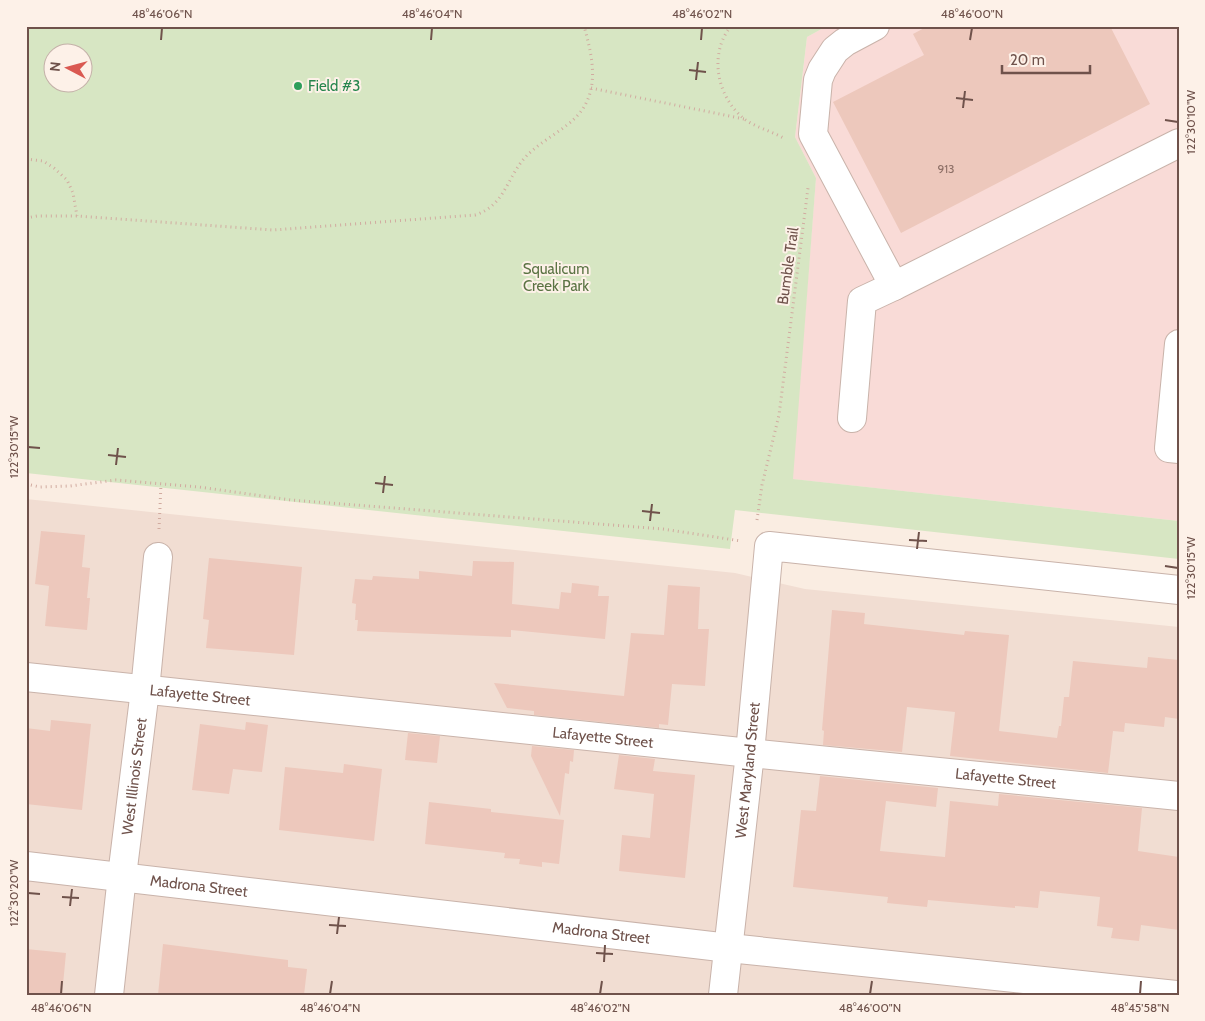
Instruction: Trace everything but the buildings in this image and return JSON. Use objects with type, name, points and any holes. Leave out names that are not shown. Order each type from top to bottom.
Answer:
[{"type":"street","points":[[875,26],[845,42],[835,50],[822,70],[818,80],[813,134],[894,286]]},
{"type":"street","points":[[852,418],[862,301],[1179,143]]},
{"type":"street","points":[[1179,344],[1169,448],[1179,449]]},
{"type":"street","points":[[769,546],[1179,590]]},
{"type":"street","name":"West Maryland Street","points":[[723,995],[750,753],[769,546]]},
{"type":"street","name":"West Illinois Street","points":[[110,995],[122,876],[145,690],[158,557]]},
{"type":"street","name":"Lafayette Street","points":[[26,677],[1179,796]]},
{"type":"street","name":"Madrona Street","points":[[26,866],[729,948],[1176,995]]},
{"type":"path","points":[[26,218],[37,216],[77,216],[273,230],[475,215],[495,205],[524,159],[537,147],[570,124],[580,113],[591,88],[593,78],[593,59],[584,26]]},
{"type":"path","points":[[731,26],[720,46],[718,72],[722,88],[729,101],[744,119]]},
{"type":"path","points":[[591,88],[744,119],[784,138],[788,142]]},
{"type":"path","points":[[26,159],[43,161],[54,168],[66,180],[74,193],[77,216]]},
{"type":"path","name":"Bumble Trail","points":[[769,546],[757,520],[762,485],[779,415],[808,197],[808,185]]},
{"type":"path","points":[[26,484],[40,487],[70,486],[116,480],[198,487],[301,500],[663,529],[769,546]]},
{"type":"path","points":[[158,557],[161,484]]},
{"type":"shaded area","points":[[827,26],[1179,26],[1179,521],[792,479],[816,178],[795,137],[807,37]]},
{"type":"shaded area","points":[[26,499],[735,573],[805,589],[1179,627],[1179,995],[26,995]]},
{"type":"green space","name":"Squalicum Creek Park","points":[[26,26],[827,26],[807,37],[795,137],[816,178],[793,479],[1179,521],[1179,559],[735,510],[730,549],[26,473]]},
{"type":"place","name":"Field #3","points":[[298,86]]}]
